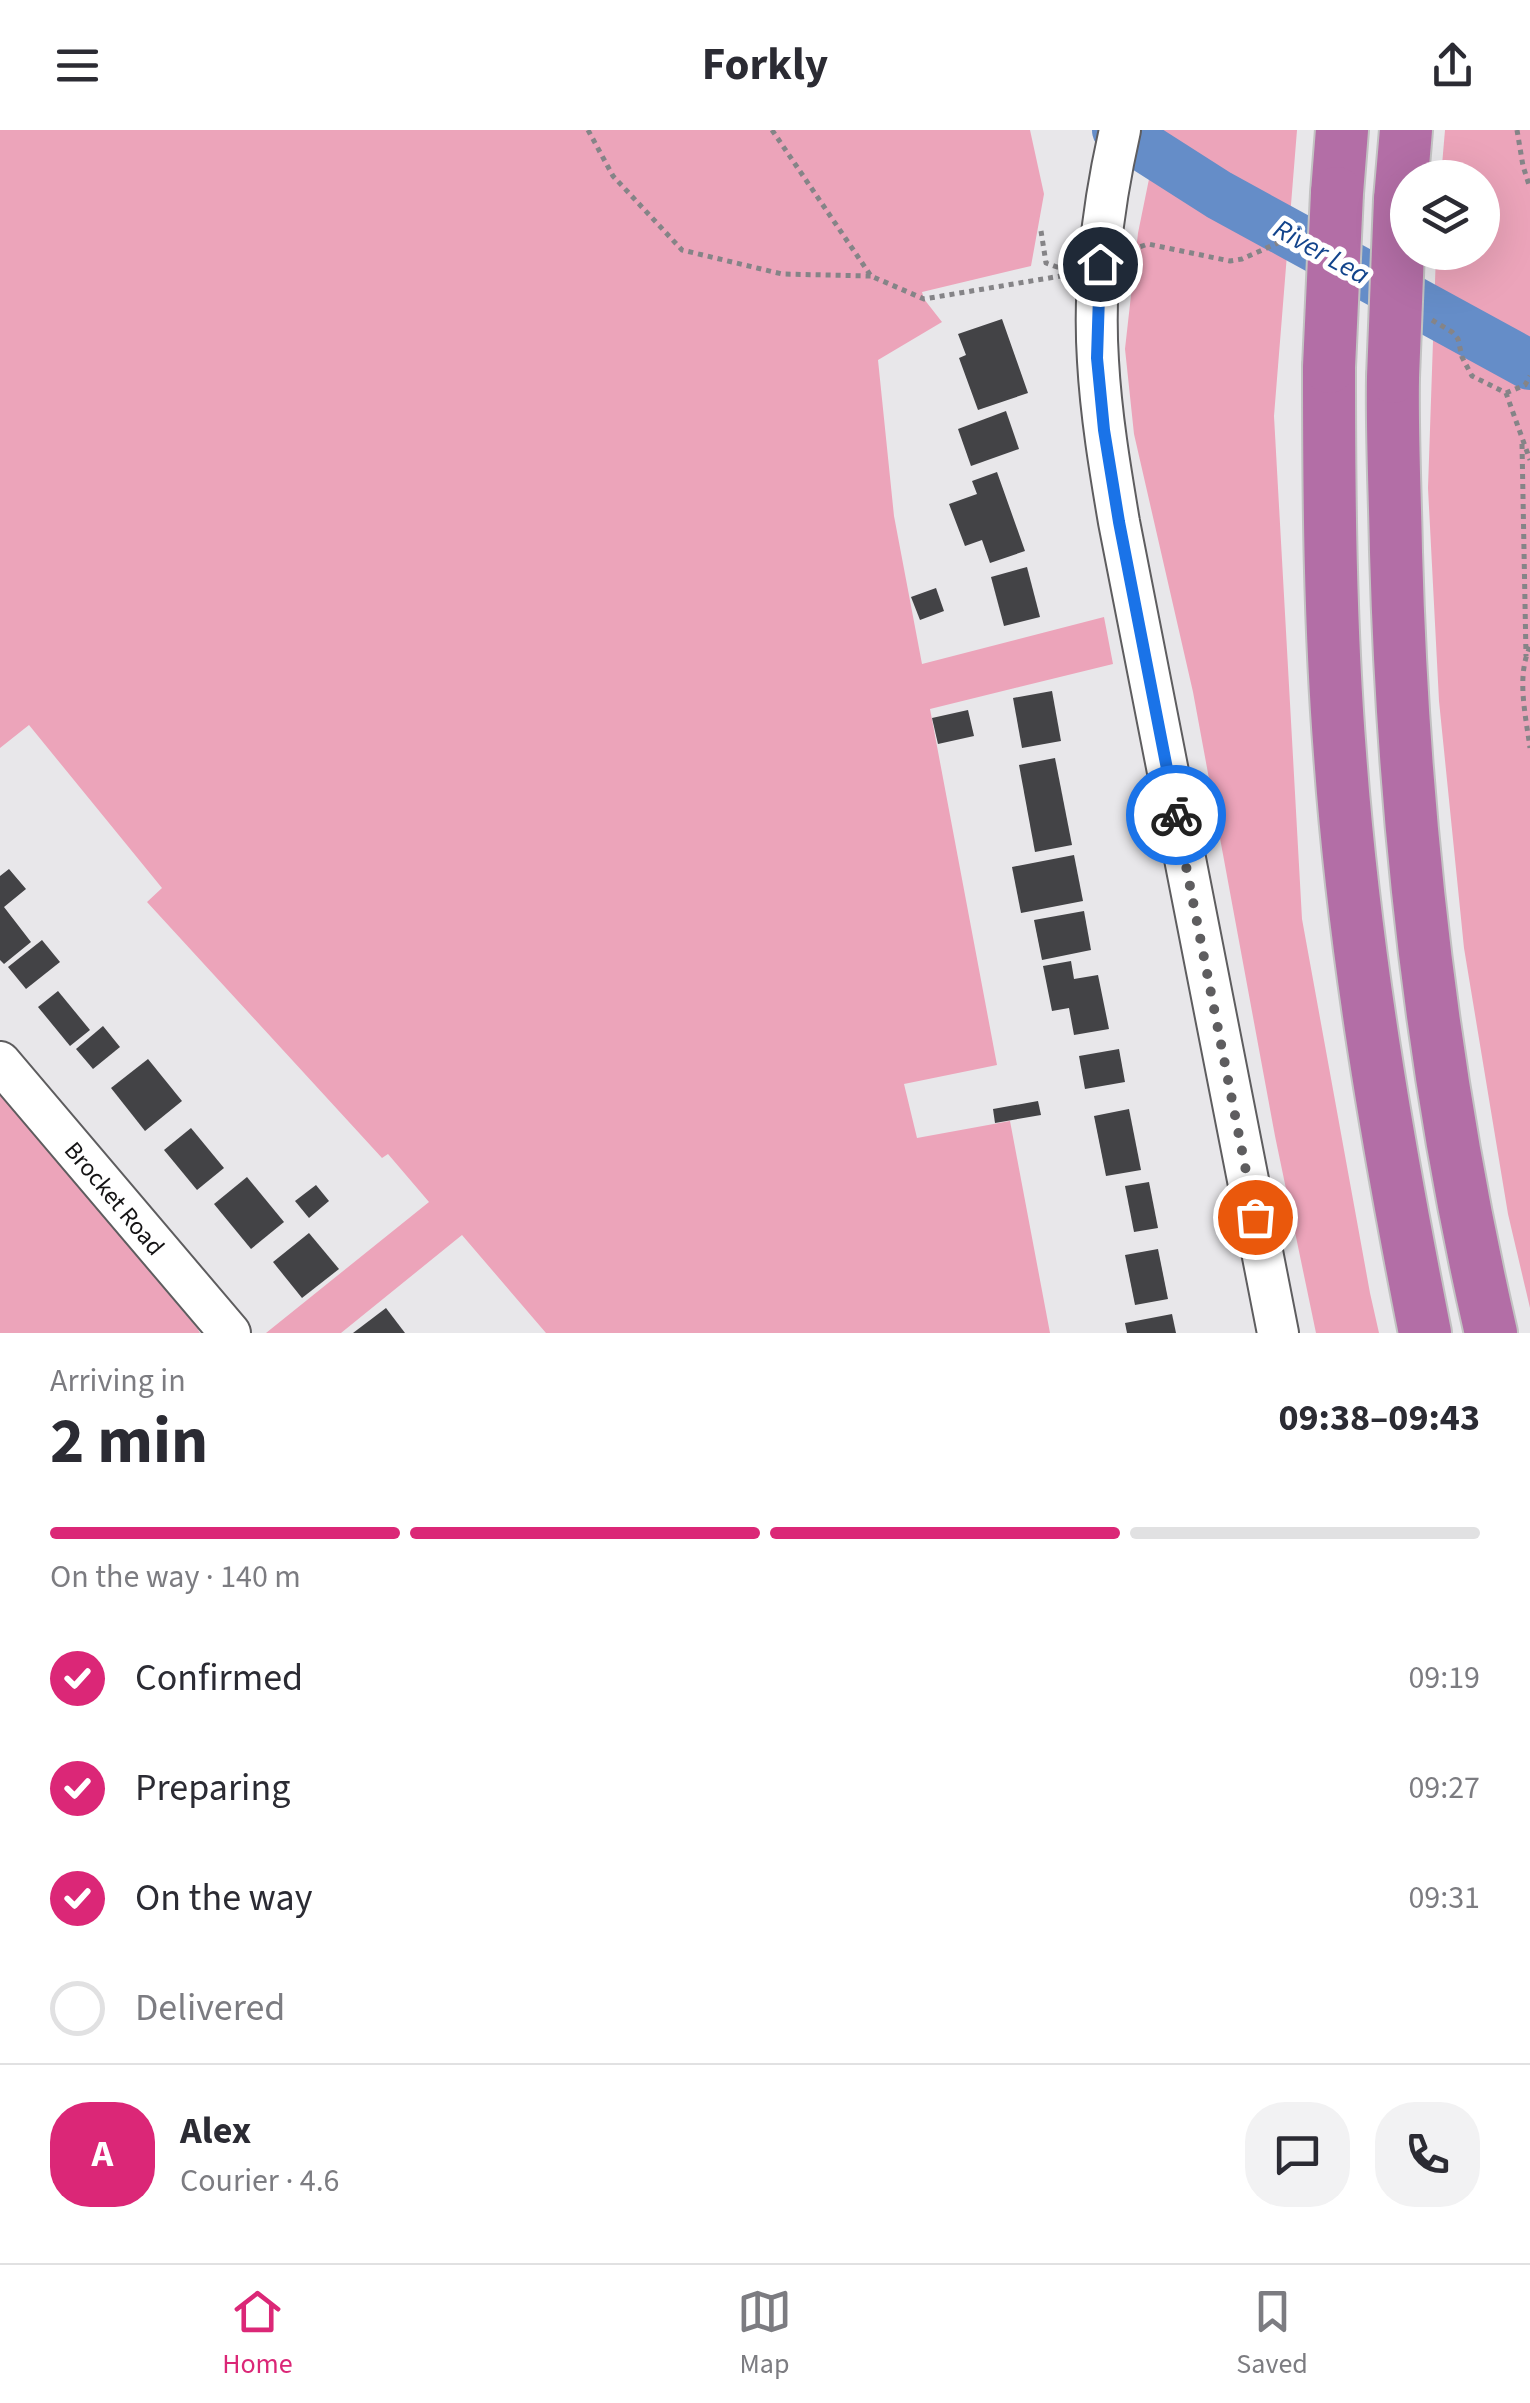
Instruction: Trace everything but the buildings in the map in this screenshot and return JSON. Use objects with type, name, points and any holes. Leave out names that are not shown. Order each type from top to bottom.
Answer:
[{"type":"highway","points":[[1342,130],[1329,367],[1330,547],[1340,753],[1350,868],[1378,1084],[1425,1333]]},
{"type":"highway","points":[[1406,130],[1393,378],[1399,650],[1410,811],[1440,1061],[1491,1333]]},
{"type":"main road","points":[[1120,130],[1110,176],[1111,259],[1097,358],[1104,430],[1278,1333]]},
{"type":"main road","name":"Brocket Road","points":[[0,1062],[230,1333]]},
{"type":"path","points":[[588,130],[613,176],[682,250],[782,274],[871,276],[924,299],[1060,276]]},
{"type":"path","points":[[772,130],[871,276]]},
{"type":"path","points":[[1516,130],[1530,188]]},
{"type":"path","points":[[1041,232],[1046,263],[1058,267],[1111,259],[1148,244],[1230,261],[1284,240]]},
{"type":"path","points":[[1458,339],[1472,376],[1506,394],[1530,460]]},
{"type":"path","points":[[1506,394],[1524,385],[1530,376]]},
{"type":"path","points":[[1522,436],[1526,656],[1523,674],[1530,748]]},
{"type":"path","points":[[1526,656],[1530,648]]},
{"type":"shaded area","points":[[0,130],[1030,130],[1044,194],[1031,266],[922,292],[942,322],[878,360],[894,516],[922,664],[1104,617],[1113,664],[930,709],[997,1065],[904,1084],[917,1138],[1010,1121],[1050,1333],[546,1333],[462,1235],[341,1333],[266,1333],[429,1202],[388,1154],[382,1158],[147,902],[162,888],[29,725],[0,748]]},
{"type":"shaded area","points":[[1159,130],[1297,130],[1274,416],[1302,919],[1379,1333],[1316,1333],[1275,1136],[1193,692],[1134,434],[1125,349],[1138,233]]},
{"type":"shaded area","points":[[1445,130],[1530,130],[1530,1308],[1508,1214],[1464,948],[1439,701],[1428,488],[1435,270],[1500,270],[1500,160],[1442,160]]},
{"type":"shaded area","points":[[0,1093],[197,1328],[200,1333],[0,1333]]},
{"type":"waterway","name":"River Lea","points":[[1117,130],[1219,195],[1530,365]]},
{"type":"way so far","points":[[1176,815],[1255,1217]]},
{"type":"route","points":[[1100,264],[1097,358],[1104,430],[1176,815]]}]
